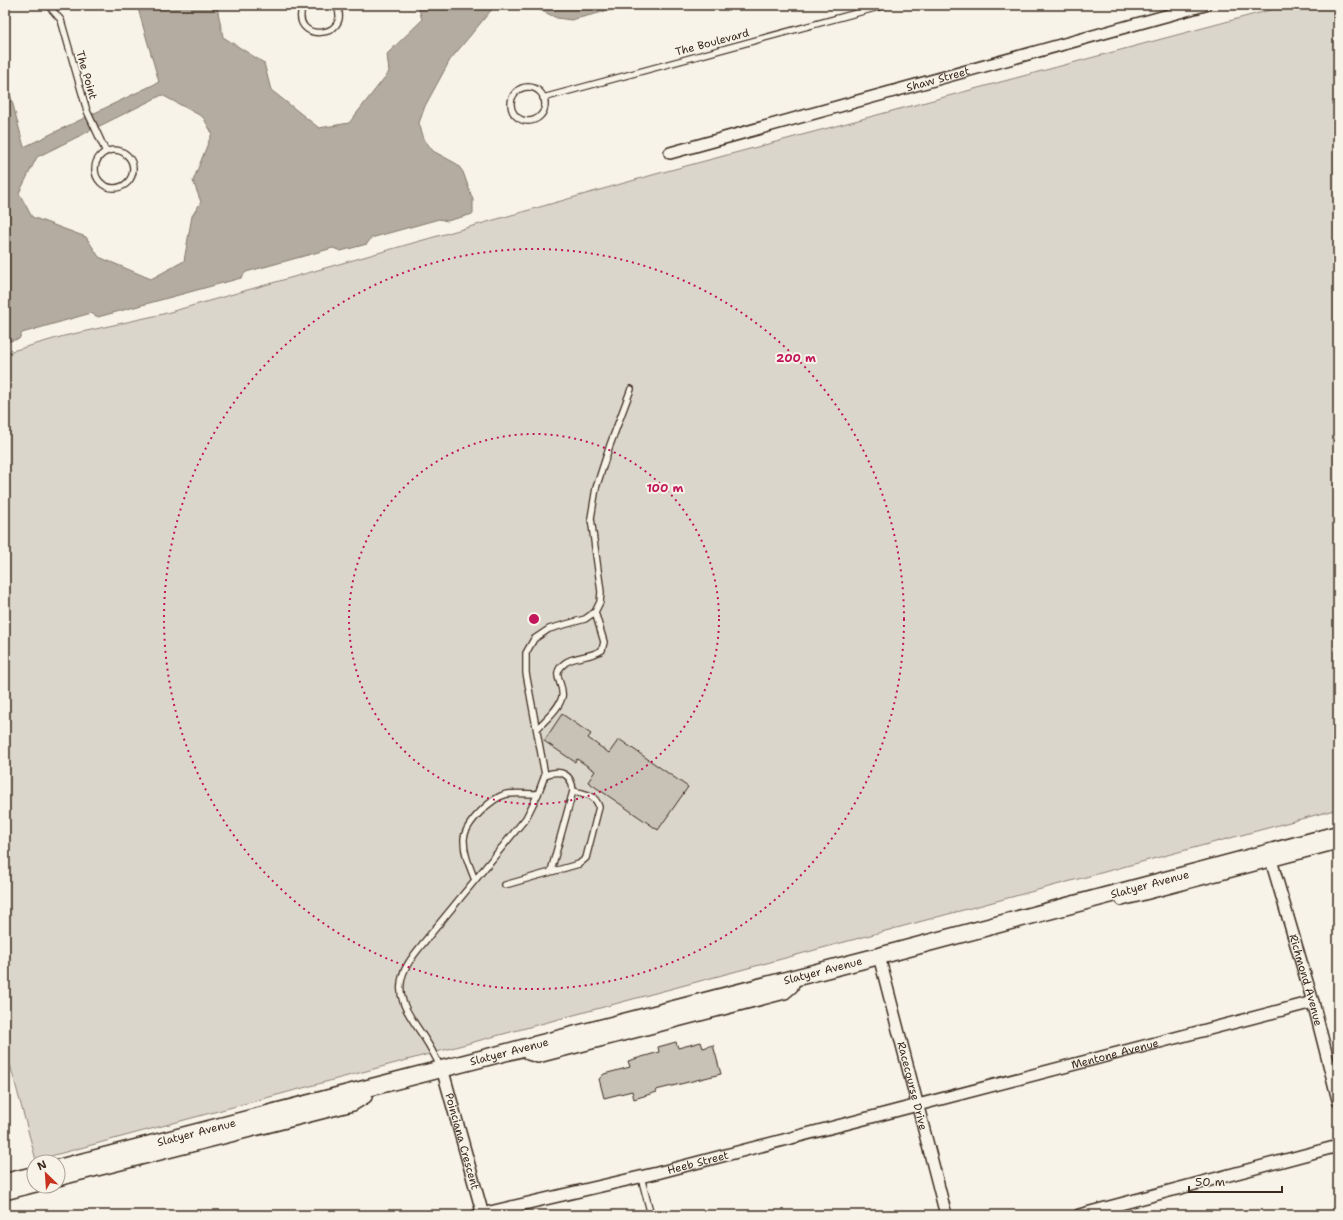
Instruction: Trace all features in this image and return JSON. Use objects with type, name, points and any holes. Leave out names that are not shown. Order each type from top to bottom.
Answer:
[{"type":"main road","name":"Slatyer Avenue","points":[[66,1166],[879,956],[1338,834]]},
{"type":"main road","points":[[5,1182],[26,1177]]},
{"type":"street","name":"Shaw Street","points":[[670,153],[1205,5]]},
{"type":"street","name":"Slatyer Avenue","points":[[961,934],[977,938],[1338,843]]},
{"type":"street","name":"Richmond Avenue","points":[[1271,860],[1313,1002],[1338,1100]]},
{"type":"street","name":"Racecourse Drive","points":[[879,956],[946,1215]]},
{"type":"street","name":"Mentone Avenue","points":[[917,1106],[1313,1002]]},
{"type":"street","name":"Poinciana Crescent","points":[[442,1068],[480,1214]]},
{"type":"street","points":[[66,1178],[353,1104],[366,1097],[366,1088]]},
{"type":"street","name":"Heeb Street","points":[[480,1214],[641,1177],[917,1106]]},
{"type":"street","points":[[1079,1215],[1338,1146]]},
{"type":"street","points":[[5,1194],[26,1189]]},
{"type":"lane","name":"The Point","points":[[48,5],[61,20],[87,111],[106,152]]},
{"type":"lane","points":[[303,5],[301,17],[306,28],[317,33],[324,33],[330,31],[338,21],[339,15],[336,5]]},
{"type":"lane","name":"The Boulevard","points":[[543,98],[886,5]]},
{"type":"lane","points":[[525,88],[537,90],[542,94],[543,98],[545,103],[544,108],[542,114],[538,118],[532,120],[520,119],[512,110],[511,105],[513,96],[525,88]]},
{"type":"lane","points":[[118,150],[129,157],[132,162],[132,175],[124,185],[112,188],[102,183],[98,178],[96,167],[97,161],[106,152],[118,150]]},
{"type":"lane","points":[[442,1068],[426,1040],[405,1010],[400,992],[403,974],[410,960],[526,818],[538,794],[545,775],[526,673],[526,653],[534,638],[549,629],[585,619],[595,612],[600,602],[601,592],[591,518],[596,488],[630,389]]},
{"type":"lane","points":[[537,728],[558,705],[562,696],[561,686],[557,676],[559,668],[566,662],[596,655],[602,650],[604,642],[595,612]]},
{"type":"lane","points":[[545,775],[552,772],[561,772],[568,776],[573,783],[573,791],[551,871]]},
{"type":"lane","points":[[505,884],[579,864],[586,858],[599,807],[597,800],[592,796],[573,791]]},
{"type":"lane","points":[[475,880],[463,840],[467,826],[492,801],[506,794],[538,794]]},
{"type":"lane","points":[[641,1177],[651,1215]]},
{"type":"shaded area","points":[[137,5],[220,5],[217,7],[223,37],[264,63],[271,90],[319,128],[349,123],[389,72],[387,54],[422,20],[418,5],[507,5],[493,8],[450,60],[425,106],[419,123],[424,139],[433,151],[457,164],[463,172],[473,200],[473,214],[447,221],[439,219],[371,238],[367,244],[341,251],[333,248],[246,272],[241,278],[98,317],[91,313],[22,333],[19,339],[5,342],[5,74],[24,147],[159,82]],"holes":[[[162,95],[203,117],[212,133],[193,181],[201,202],[192,216],[184,261],[151,279],[99,257],[86,237],[32,217],[19,193],[37,157]]]},
{"type":"shaded area","points":[[529,5],[631,5],[571,20],[557,18]]},
{"type":"shaded area","points":[[1289,5],[1338,5],[1338,809],[58,1154],[34,1154],[5,1046],[5,353],[64,336],[163,314],[656,174]]},
{"type":"building","points":[[562,714],[591,734],[588,738],[609,753],[619,739],[688,787],[658,830],[588,782],[595,771],[577,759],[575,762],[544,741]]},
{"type":"building","points":[[676,1042],[678,1048],[701,1042],[703,1048],[713,1045],[721,1074],[656,1090],[657,1092],[634,1099],[632,1091],[604,1098],[599,1079],[604,1074],[630,1067],[628,1061],[659,1052],[658,1047]]},
{"type":"waterway","points":[[5,1070],[8,1082],[8,1094],[5,1101]]}]
